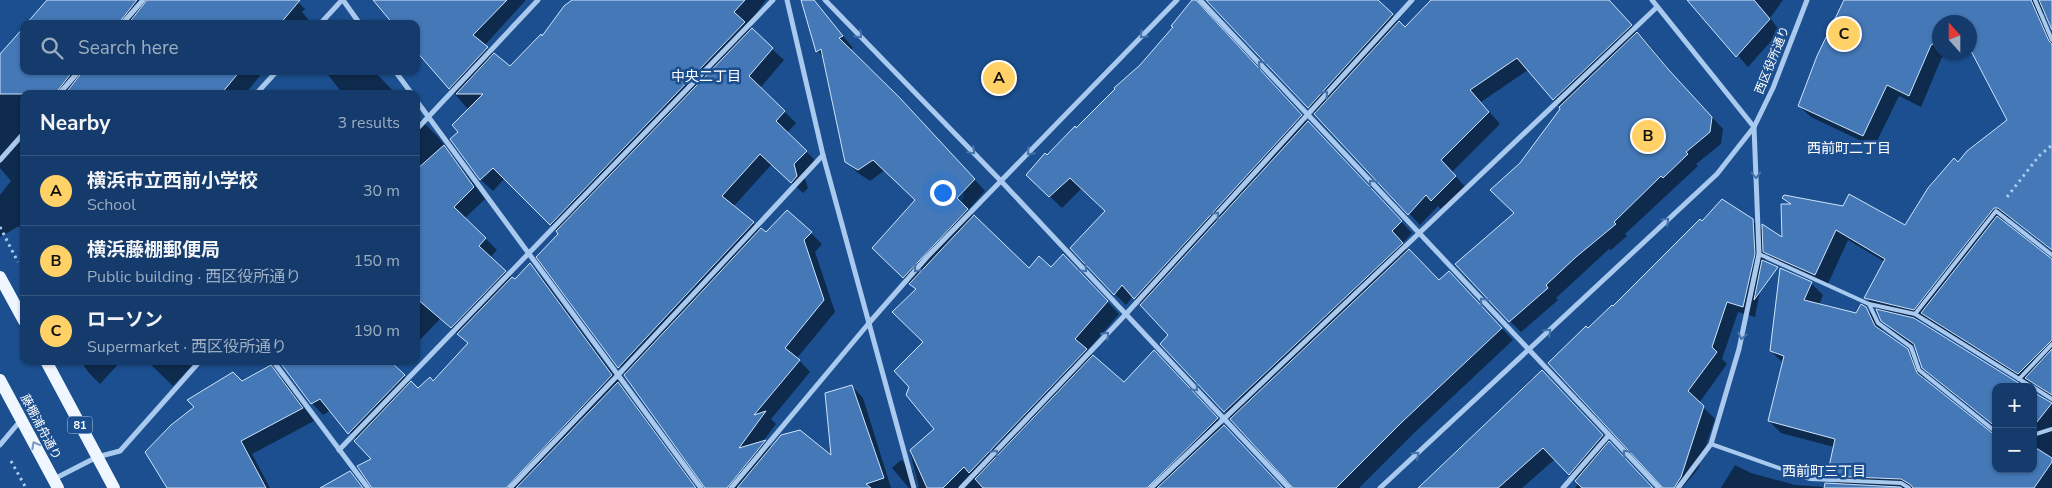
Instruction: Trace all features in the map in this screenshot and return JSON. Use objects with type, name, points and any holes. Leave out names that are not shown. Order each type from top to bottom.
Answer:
[{"type":"main road","points":[[0,276],[20,313]]},
{"type":"main road","name":"81","points":[[48,365],[114,488]]},
{"type":"main road","name":"藤棚浦舟通り","points":[[0,380],[56,484]]},
{"type":"street","points":[[126,20],[144,0]]},
{"type":"street","points":[[324,20],[342,0],[357,20]]},
{"type":"street","points":[[420,126],[538,0]]},
{"type":"street","points":[[339,450],[773,0]]},
{"type":"street","points":[[787,0],[823,155],[914,488]]},
{"type":"street","points":[[825,0],[1001,181],[1289,488]]},
{"type":"street","points":[[731,488],[869,323],[927,257],[1177,0]]},
{"type":"street","points":[[1200,0],[1659,488]]},
{"type":"street","points":[[961,488],[1126,314],[1412,0]]},
{"type":"street","points":[[1652,0],[1754,127],[1759,254],[1739,349],[1711,444],[1678,488]]},
{"type":"street","name":"西区役所通り","points":[[1380,488],[1717,174],[1754,127],[1773,88],[1807,0]]},
{"type":"street","points":[[1151,488],[1657,7]]},
{"type":"street","points":[[63,90],[76,75]]},
{"type":"street","points":[[260,90],[273,75]]},
{"type":"street","points":[[398,75],[409,90]]},
{"type":"street","points":[[420,105],[701,488]]},
{"type":"street","points":[[0,160],[20,138]]},
{"type":"street","points":[[510,488],[823,155]]},
{"type":"street","points":[[56,484],[97,457],[120,451],[196,365]]},
{"type":"street","points":[[276,365],[368,488]]},
{"type":"street","points":[[1,444],[22,420]]},
{"type":"street","points":[[1563,488],[1610,436]]},
{"type":"lane","points":[[2035,0],[2052,40]]},
{"type":"lane","points":[[1915,314],[1996,211],[2052,254]]},
{"type":"lane","points":[[1759,254],[1869,304],[1915,314],[2026,383]]},
{"type":"lane","points":[[1869,304],[1878,323],[1911,347],[1919,370],[1992,429]]},
{"type":"lane","points":[[2019,379],[2052,344]]},
{"type":"lane","points":[[2037,390],[2052,399]]},
{"type":"lane","points":[[2037,435],[2052,429]]},
{"type":"lane","points":[[1711,444],[1810,479],[1900,483],[1909,488]]},
{"type":"path","points":[[1996,211],[2039,156],[2052,145]]},
{"type":"path","points":[[0,227],[20,264]]},
{"type":"path","points":[[1,444],[26,488]]},
{"type":"building","points":[[47,0],[137,0],[121,20],[30,20]]},
{"type":"building","points":[[147,0],[300,0],[283,20],[131,20]]},
{"type":"building","points":[[373,0],[507,0],[473,35],[488,47],[449,89],[420,56],[420,20],[390,20]]},
{"type":"building","points":[[572,0],[745,0],[734,12],[745,22],[550,225],[493,168],[480,180],[450,139],[458,132],[452,125],[483,94],[456,94],[494,53],[510,66],[541,34],[542,36],[564,6]]},
{"type":"building","points":[[801,0],[814,0],[843,36],[839,38],[899,97],[975,179],[957,198],[968,209],[903,278],[872,248],[915,200],[873,160],[858,170],[845,162],[821,49],[816,52]]},
{"type":"building","points":[[1192,0],[1196,0],[1302,115],[1134,299],[1122,285],[1114,295],[1070,248],[1105,211],[1070,178],[1049,197],[1026,175],[1045,153],[1047,155],[1114,88],[1140,65],[1173,27],[1171,26]]},
{"type":"building","points":[[1206,0],[1378,0],[1393,14],[1308,108]]},
{"type":"building","points":[[1431,0],[1609,0],[1632,25],[1553,100],[1517,58],[1470,90],[1489,112],[1441,160],[1456,176],[1431,201],[1426,195],[1408,215],[1314,114],[1399,21],[1405,27]]},
{"type":"building","points":[[1687,0],[1754,0],[1770,19],[1736,57]]},
{"type":"building","points":[[1844,0],[2031,0],[2052,44],[2052,250],[1998,208],[1994,208],[1914,310],[1864,298],[1885,259],[1836,230],[1815,275],[1763,252],[1762,224],[1782,237],[1781,204],[1791,204],[1782,198],[1784,195],[1843,206],[1849,194],[1905,225],[1928,188],[1954,158],[1958,162],[1967,151],[2007,120],[1976,60],[1977,15],[1932,15],[1932,45],[1909,96],[1887,85],[1863,136],[1798,106],[1817,56]]},
{"type":"building","points":[[2039,0],[2052,0],[2052,30]]},
{"type":"building","points":[[752,28],[773,48],[749,76],[785,111],[776,121],[807,151],[794,164],[797,176],[791,183],[760,154],[722,196],[754,222],[618,368],[536,257],[558,234],[556,231]]},
{"type":"building","points":[[20,32],[20,75],[70,75],[58,90],[20,90],[20,94],[0,94],[0,54]]},
{"type":"building","points":[[1637,32],[1712,117],[1710,132],[1686,152],[1688,154],[1663,178],[1661,176],[1614,222],[1616,224],[1576,257],[1546,285],[1548,288],[1509,322],[1455,264],[1514,213],[1490,190],[1520,163],[1560,109],[1559,107]]},
{"type":"building","points":[[80,75],[237,75],[224,90],[68,90]]},
{"type":"building","points":[[1308,121],[1402,221],[1392,231],[1403,243],[1224,412],[1160,344],[1168,335],[1140,305]]},
{"type":"building","points":[[444,145],[474,187],[454,207],[486,238],[479,246],[506,271],[451,328],[420,301],[420,166]]},
{"type":"building","points":[[1722,199],[1753,219],[1755,254],[1743,307],[1727,302],[1712,347],[1717,352],[1688,391],[1704,406],[1681,477],[1674,488],[1663,488],[1548,363],[1586,326],[1588,328],[1613,306],[1700,219],[1702,221]]},
{"type":"building","points":[[787,210],[812,232],[804,240],[824,300],[785,348],[800,360],[754,415],[766,411],[739,448],[766,440],[727,488],[705,488],[624,375],[761,228],[766,232]]},
{"type":"building","points":[[974,215],[1029,268],[1039,256],[1051,267],[1063,254],[1108,301],[1075,339],[1087,349],[969,473],[964,467],[943,488],[927,488],[910,450],[934,429],[906,395],[909,387],[894,371],[923,342],[892,312],[916,289],[909,284]]},
{"type":"building","points":[[1997,216],[2052,259],[2052,340],[2018,374],[1921,313]]},
{"type":"building","points":[[1409,249],[1439,280],[1449,271],[1502,328],[1402,422],[1336,488],[1293,488],[1230,419]]},
{"type":"building","points":[[1762,260],[1778,267],[1754,300]]},
{"type":"building","points":[[530,263],[612,375],[506,488],[372,488],[357,466],[371,459],[354,441],[411,381],[418,388],[430,377],[433,381],[468,343],[457,334],[512,277],[515,279]]},
{"type":"building","points":[[1780,268],[1812,282],[1804,300],[1856,313],[1861,304],[1866,307],[1875,326],[1908,349],[1917,373],[1992,433],[1992,473],[2037,473],[2037,449],[2052,458],[2052,462],[2034,488],[1913,488],[1901,479],[1827,476],[1835,439],[1768,421],[1784,356],[1770,351]]},
{"type":"building","points":[[1876,309],[1914,318],[2019,383],[1992,383],[1992,424],[1922,368],[1914,344],[1881,321]]},
{"type":"building","points":[[2052,349],[2052,395],[2037,386],[2037,383],[2033,383],[2025,378]]},
{"type":"building","points":[[1154,350],[1218,418],[1147,488],[983,488],[975,479],[1093,355],[1124,382]]},
{"type":"building","points":[[271,365],[303,408],[241,441],[266,488],[167,488],[145,452],[171,425],[194,407],[187,400],[233,372],[242,381]]},
{"type":"building","points":[[282,365],[394,365],[405,375],[348,434],[320,399],[311,404]]},
{"type":"building","points":[[1542,370],[1603,435],[1569,475],[1543,448],[1498,488],[1418,488]]},
{"type":"building","points":[[618,382],[696,488],[516,488]]},
{"type":"building","points":[[852,385],[884,478],[866,484],[871,488],[737,488],[781,435],[800,430],[831,455],[825,393]]},
{"type":"building","points":[[2037,394],[2052,403],[2037,422]]},
{"type":"building","points":[[1224,425],[1283,488],[1157,488]]},
{"type":"building","points":[[1609,441],[1653,488],[1582,488],[1575,481]]},
{"type":"building","points":[[350,471],[363,488],[320,488]]},
{"type":"building","points":[[1825,483],[1900,487],[1902,488],[1824,488]]},
{"type":"place","name":"ローソン","points":[[1844,34]]},
{"type":"place","name":"横浜市立西前小学校","points":[[999,78]]},
{"type":"place","name":"横浜藤棚郵便局","points":[[1648,136]]},
{"type":"district","name":"中央二丁目","points":[[706,76]]},
{"type":"district","name":"西前町二丁目","points":[[1849,148]]},
{"type":"district","name":"西前町三丁目","points":[[1824,471]]}]
